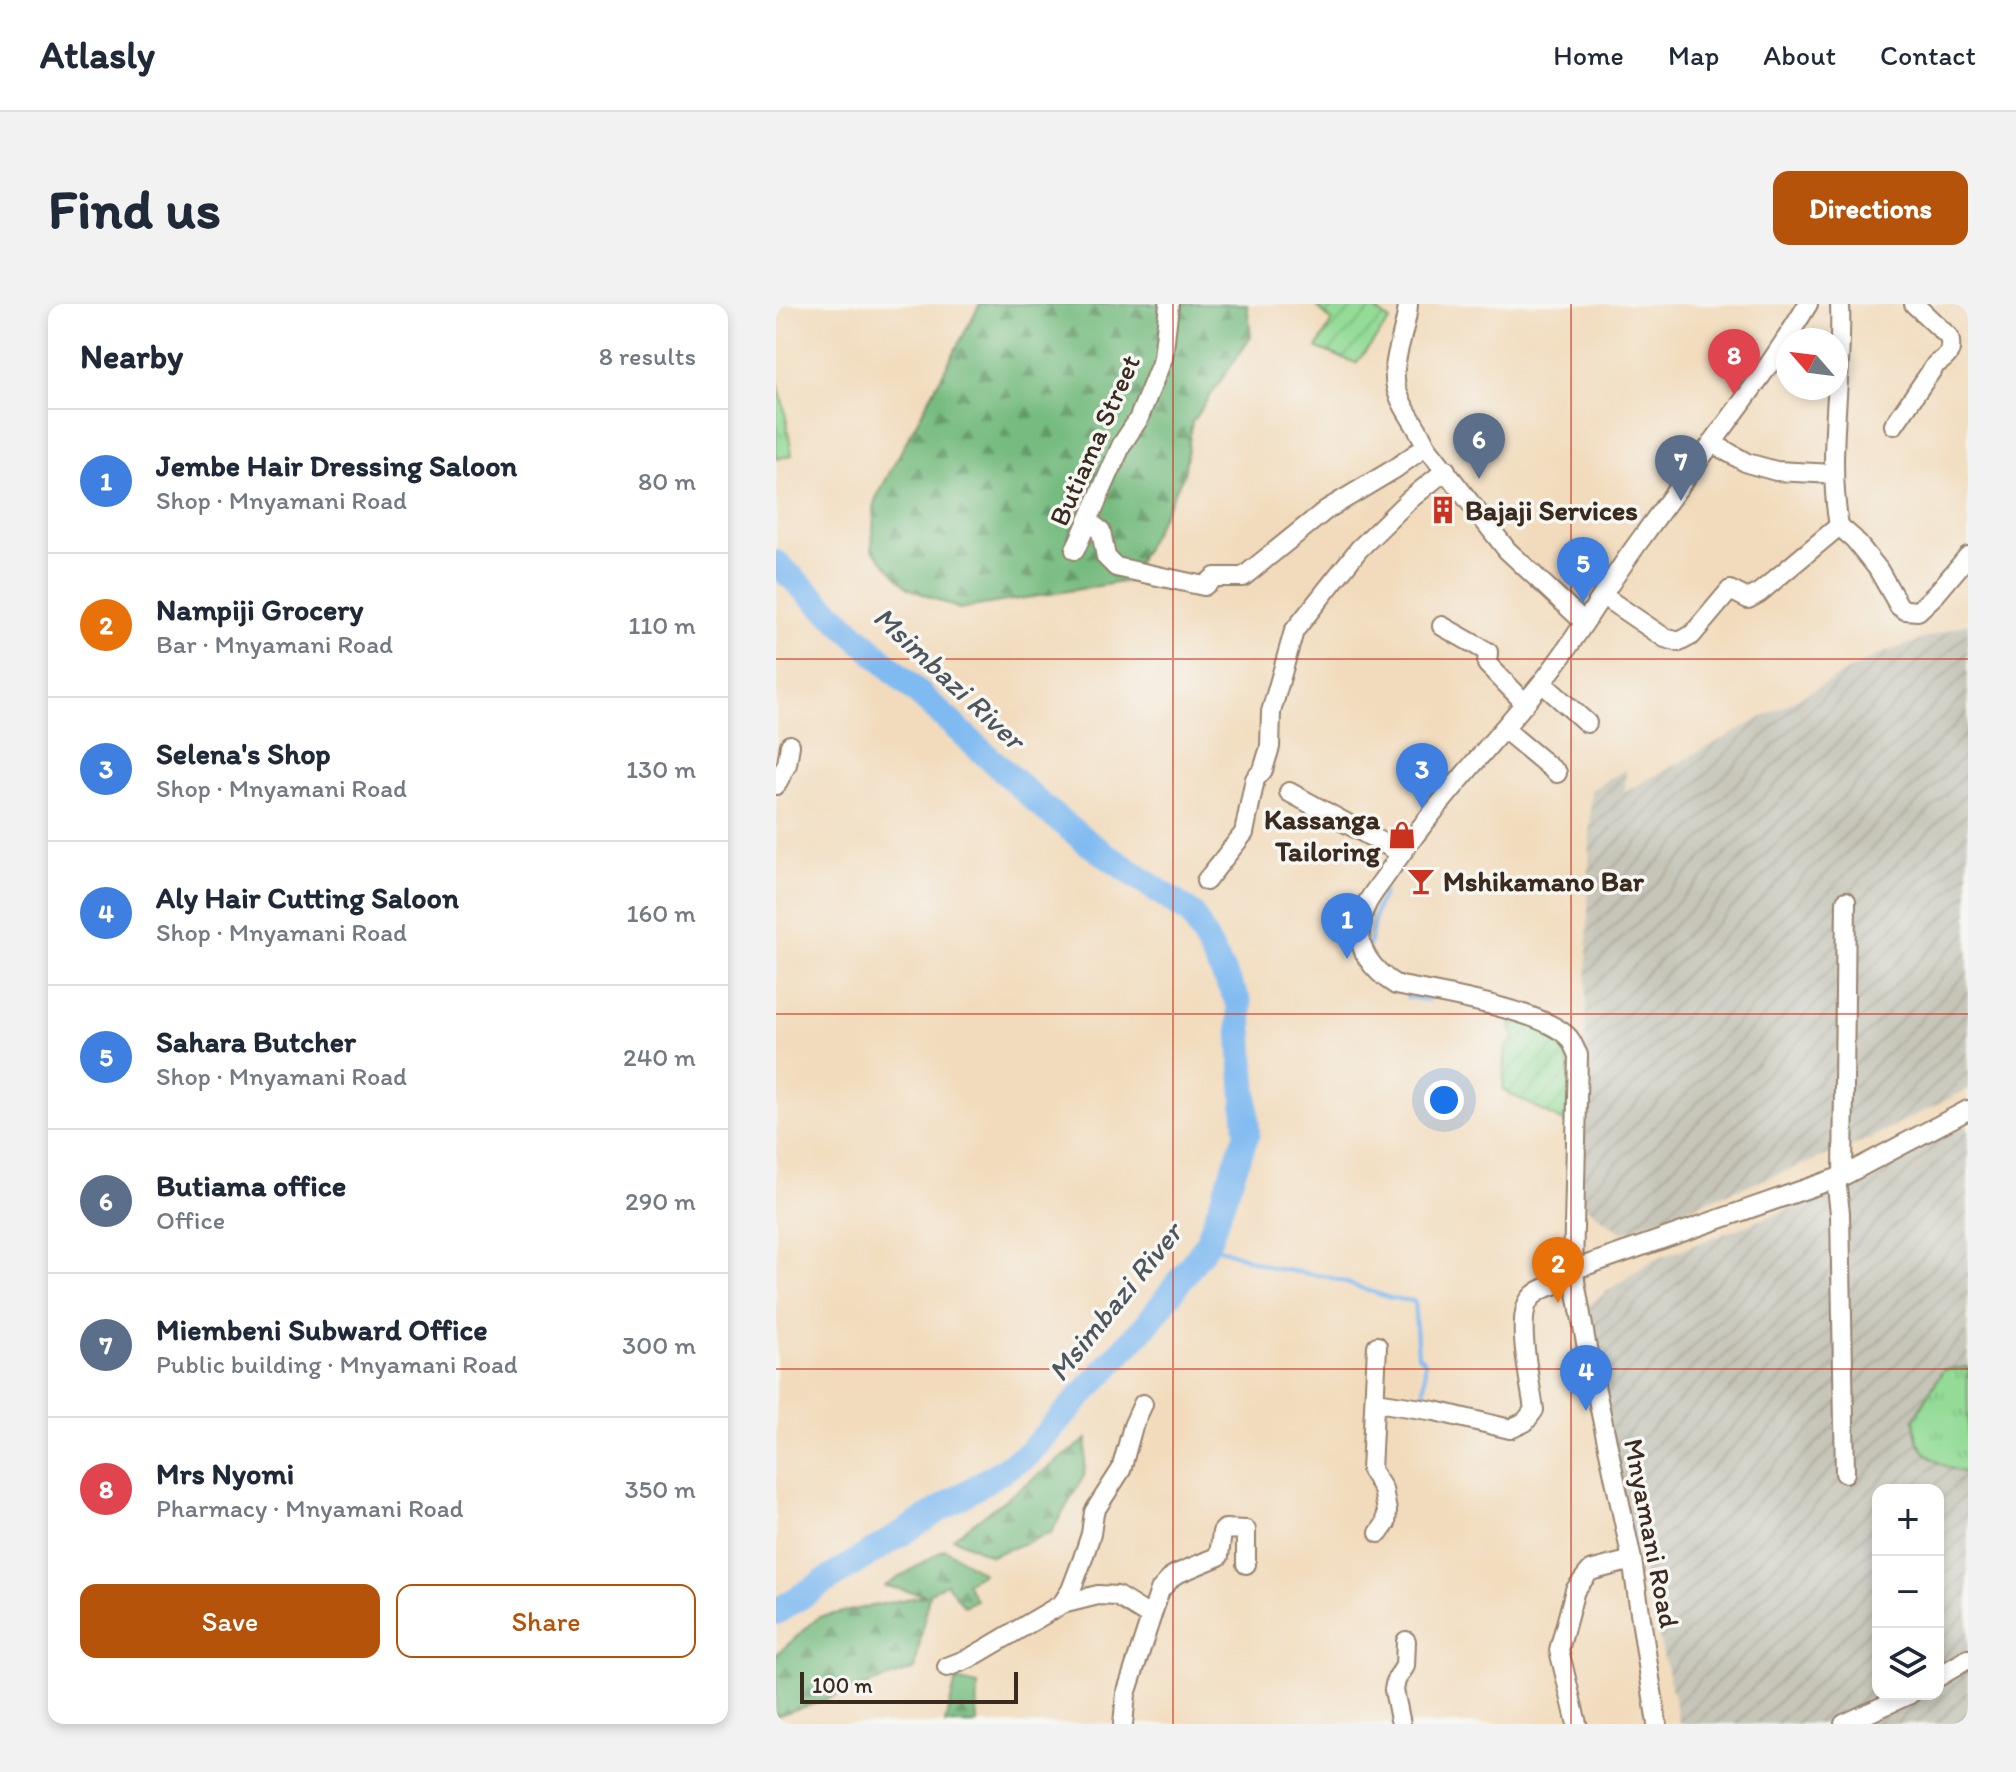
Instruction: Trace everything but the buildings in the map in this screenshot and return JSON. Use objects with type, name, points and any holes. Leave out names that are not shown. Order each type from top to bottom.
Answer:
[{"type":"street","name":"Butiama Street","points":[[1075,550],[1122,444],[1138,420],[1163,358],[1169,304]]},
{"type":"street","points":[[1408,304],[1394,381],[1426,446],[1507,550],[1584,622]]},
{"type":"street","name":"Mnyamani Road","points":[[1657,1724],[1632,1560],[1574,1274],[1578,1055],[1569,1038],[1516,1012],[1396,985],[1379,974],[1367,960],[1361,941],[1360,922],[1366,903],[1401,853],[1542,683],[1641,537],[1784,344],[1808,304]]},
{"type":"street","points":[[1840,304],[1842,349],[1834,474],[1839,526],[1878,569],[1899,606],[1911,611],[1918,611],[1936,594],[1968,556]]},
{"type":"street","points":[[1894,425],[1936,364],[1947,358],[1950,351],[1949,337],[1914,304]]},
{"type":"street","points":[[1712,443],[1747,463],[1776,471],[1834,474]]},
{"type":"street","points":[[1088,521],[1101,531],[1106,557],[1120,569],[1204,586],[1215,577],[1243,577],[1326,510],[1426,446]]},
{"type":"street","points":[[1206,881],[1244,833],[1255,779],[1263,770],[1270,747],[1271,712],[1294,631],[1359,549],[1409,500],[1446,470]]},
{"type":"street","points":[[1603,596],[1665,638],[1679,642],[1692,635],[1730,590],[1748,599],[1759,593],[1839,526]]},
{"type":"street","points":[[1442,626],[1488,652],[1487,664],[1525,703]]},
{"type":"street","points":[[1542,683],[1587,723]]},
{"type":"street","points":[[1504,729],[1557,773]]},
{"type":"street","points":[[776,785],[787,764],[790,745]]},
{"type":"street","points":[[1289,792],[1401,853]]},
{"type":"street","points":[[1845,1473],[1840,1178],[1846,901]]},
{"type":"street","points":[[1376,1402],[1435,1411],[1510,1429],[1525,1422],[1534,1410],[1523,1340],[1527,1305],[1531,1297],[1574,1274],[1840,1178],[1968,1110]]},
{"type":"street","points":[[1377,1346],[1371,1470],[1383,1489],[1387,1511],[1386,1523],[1379,1533]]},
{"type":"street","points":[[1062,1604],[1082,1561],[1094,1512],[1121,1470],[1133,1426],[1143,1404]]},
{"type":"street","points":[[1123,1724],[1126,1694],[1160,1590],[1174,1575],[1219,1556],[1223,1530],[1246,1530],[1246,1564]]},
{"type":"street","points":[[1577,1724],[1559,1650],[1575,1590],[1590,1571],[1632,1560]]},
{"type":"street","points":[[947,1667],[970,1658],[1062,1604],[1108,1594],[1117,1596],[1151,1617]]},
{"type":"street","points":[[1401,1724],[1394,1690],[1405,1666],[1406,1641]]},
{"type":"street","points":[[1944,1673],[1968,1659]]},
{"type":"street","points":[[1844,1724],[1897,1700]]},
{"type":"shaded area","points":[[1968,623],[1968,1089],[1862,1142],[1622,1233],[1581,1202],[1591,790],[1626,769],[1625,792],[1876,656]]},
{"type":"shaded area","points":[[1968,1125],[1968,1724],[1680,1724],[1600,1395],[1588,1305],[1651,1261],[1835,1192],[1907,1150]]},
{"type":"green space","points":[[980,304],[1247,304],[1251,337],[1192,422],[1184,474],[1128,581],[959,609],[908,588],[872,549],[875,500]]},
{"type":"green space","points":[[1319,304],[1368,304],[1390,321],[1356,363],[1317,348],[1332,321],[1317,307]]},
{"type":"green space","points":[[776,377],[792,455],[776,459]]},
{"type":"green space","points":[[1518,1019],[1561,1039],[1568,1060],[1570,1081],[1567,1124],[1503,1090],[1506,1047],[1515,1038],[1510,1025]]},
{"type":"green space","points":[[1968,1367],[1968,1473],[1947,1467],[1923,1450],[1915,1432],[1914,1419],[1943,1370]]},
{"type":"green space","points":[[1087,1439],[1084,1476],[1051,1533],[991,1556],[953,1538]]},
{"type":"green space","points":[[945,1549],[983,1573],[966,1583],[976,1600],[964,1606],[946,1583],[929,1594],[915,1669],[776,1716],[776,1655],[819,1617],[926,1595],[885,1586]]},
{"type":"green space","points":[[956,1680],[978,1685],[977,1724],[945,1724]]},
{"type":"waterway","points":[[1848,362],[1848,391]]},
{"type":"waterway","points":[[1844,417],[1847,400]]},
{"type":"waterway","name":"Msimbazi River","points":[[776,563],[1044,808],[1087,842],[1192,914],[1239,1003],[1247,1133],[1207,1244],[1148,1323],[1027,1455],[776,1612]]},
{"type":"waterway","points":[[1369,946],[1377,907],[1384,893]]},
{"type":"waterway","points":[[1407,997],[1428,1000]]},
{"type":"waterway","points":[[1207,1244],[1272,1268],[1329,1277],[1390,1298],[1414,1301],[1418,1355],[1425,1362],[1424,1404]]},
{"type":"place","name":"Mrs Nyomi","points":[[1734,395]]},
{"type":"place","name":"Butiama office","points":[[1479,479]]},
{"type":"place","name":"Miembeni Subward Office","points":[[1681,501]]},
{"type":"place","name":"Bajaji Services","points":[[1443,510]]},
{"type":"place","name":"Sahara Butcher","points":[[1583,603]]},
{"type":"place","name":"Selena's Shop","points":[[1422,809]]},
{"type":"place","name":"Kassanga Tailoring","points":[[1402,835]]},
{"type":"place","name":"Mshikamano Bar","points":[[1421,881]]},
{"type":"place","name":"Jembe Hair Dressing Saloon","points":[[1347,959]]},
{"type":"place","name":"Nampiji Grocery","points":[[1558,1303]]},
{"type":"place","name":"Aly Hair Cutting Saloon","points":[[1586,1411]]}]
